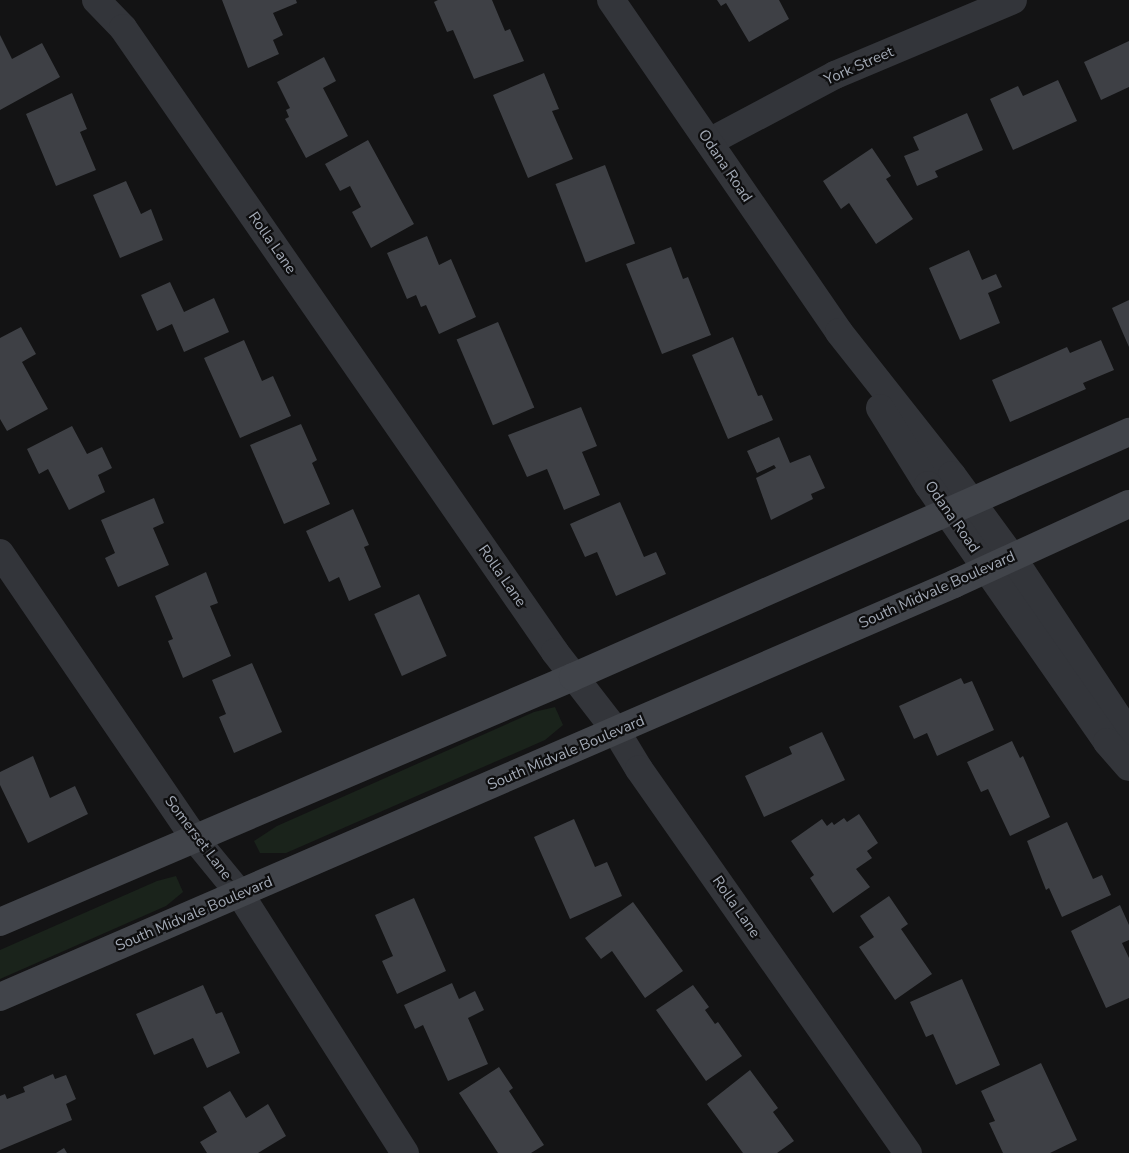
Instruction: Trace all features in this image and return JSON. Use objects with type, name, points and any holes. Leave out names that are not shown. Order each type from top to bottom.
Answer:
[{"type":"main road","points":[[0,922],[573,677],[1129,432]]},
{"type":"main road","name":"South Midvale Boulevard","points":[[0,997],[616,731],[1129,504]]},
{"type":"street","name":"Rolla Lane","points":[[96,0],[123,28],[573,677],[616,731],[639,769],[908,1153]]},
{"type":"street","name":"Odana Road","points":[[611,0],[960,508],[1129,734]]},
{"type":"street","name":"York Street","points":[[709,142],[835,75],[1014,0]]},
{"type":"street","name":"Somerset Lane","points":[[0,553],[195,839],[240,894],[404,1153]]},
{"type":"street","name":"Odana Road","points":[[1000,562],[1106,742],[1129,767]]},
{"type":"shaded area","points":[[555,707],[563,725],[545,740],[286,853],[260,853],[254,841],[277,826],[534,712]]},
{"type":"shaded area","points":[[176,876],[183,892],[166,906],[0,979],[0,950],[157,881]]},
{"type":"building","points":[[222,0],[296,0],[297,3],[273,13],[283,35],[273,40],[279,54],[248,68]]},
{"type":"building","points":[[438,0],[492,0],[505,31],[510,29],[524,61],[474,79],[453,30],[447,32],[434,2]]},
{"type":"building","points":[[717,0],[779,0],[789,19],[749,42],[726,3],[721,6]]},
{"type":"building","points":[[0,35],[12,59],[42,43],[60,77],[0,110]]},
{"type":"building","points":[[1129,41],[1129,87],[1101,100],[1084,62]]},
{"type":"building","points":[[324,57],[336,81],[323,88],[348,136],[306,158],[285,119],[289,117],[286,110],[290,108],[277,82]]},
{"type":"building","points":[[544,73],[559,109],[552,111],[573,159],[528,178],[493,95]]},
{"type":"building","points":[[1058,80],[1077,121],[1013,150],[990,99],[1018,86],[1023,96]]},
{"type":"building","points":[[72,93],[87,129],[80,132],[96,170],[56,186],[26,114]]},
{"type":"building","points":[[967,113],[983,150],[935,171],[938,177],[917,186],[904,156],[919,150],[913,137]]},
{"type":"building","points":[[368,140],[414,224],[371,248],[352,212],[361,207],[350,186],[340,191],[325,164]]},
{"type":"building","points":[[872,148],[891,176],[886,179],[913,219],[876,244],[849,203],[841,209],[823,181]]},
{"type":"building","points":[[605,165],[635,243],[586,262],[556,184]]},
{"type":"building","points":[[126,181],[141,214],[151,209],[163,240],[120,258],[93,195]]},
{"type":"building","points":[[427,236],[439,265],[451,259],[476,317],[439,334],[426,305],[421,307],[416,295],[407,299],[387,253]]},
{"type":"building","points":[[671,247],[683,279],[688,277],[711,335],[662,354],[626,264]]},
{"type":"building","points":[[969,250],[982,280],[996,274],[1002,287],[988,293],[1000,323],[960,340],[929,268]]},
{"type":"building","points":[[170,282],[184,312],[214,298],[229,332],[184,352],[172,324],[157,331],[141,295]]},
{"type":"building","points":[[1129,300],[1129,347],[1112,308]]},
{"type":"building","points":[[498,322],[534,408],[493,425],[457,340]]},
{"type":"building","points":[[21,327],[36,354],[22,362],[48,409],[7,431],[0,419],[0,338]]},
{"type":"building","points":[[733,337],[758,396],[762,395],[773,420],[728,439],[692,355]]},
{"type":"building","points":[[244,340],[262,381],[273,376],[291,416],[240,438],[204,358]]},
{"type":"building","points":[[1101,340],[1114,370],[1083,383],[1086,389],[1010,422],[992,380],[1067,347],[1070,353]]},
{"type":"building","points":[[581,407],[597,446],[582,452],[600,495],[564,510],[547,469],[527,477],[508,435]]},
{"type":"building","points":[[301,424],[317,460],[312,463],[330,504],[284,524],[250,445]]},
{"type":"building","points":[[72,426],[87,454],[102,447],[112,468],[98,475],[105,492],[69,510],[48,469],[39,474],[27,449]]},
{"type":"building","points":[[779,437],[790,463],[810,455],[825,488],[811,494],[813,499],[771,520],[756,478],[776,468],[774,465],[757,473],[747,451]]},
{"type":"building","points":[[154,498],[164,523],[153,528],[169,565],[118,587],[105,558],[115,553],[101,520]]},
{"type":"building","points":[[620,502],[644,557],[656,552],[666,574],[616,596],[597,552],[585,557],[570,524]]},
{"type":"building","points":[[353,509],[369,545],[364,547],[381,587],[349,601],[339,577],[329,582],[306,531]]},
{"type":"building","points":[[206,572],[218,603],[210,606],[231,656],[183,678],[168,641],[173,639],[155,596]]},
{"type":"building","points":[[419,594],[447,656],[402,676],[374,614]]},
{"type":"building","points":[[252,663],[282,732],[234,753],[219,717],[226,714],[212,680]]},
{"type":"building","points":[[961,678],[964,684],[972,681],[994,730],[937,756],[927,733],[914,739],[899,706]]},
{"type":"building","points":[[822,732],[845,780],[764,817],[745,776],[792,754],[789,747]]},
{"type":"building","points":[[1012,741],[1020,758],[1023,756],[1050,817],[1010,836],[988,789],[981,792],[967,762]]},
{"type":"building","points":[[33,756],[50,798],[75,786],[88,814],[28,843],[0,785],[0,772]]},
{"type":"building","points":[[859,814],[878,843],[867,851],[872,858],[856,869],[870,887],[833,913],[810,878],[814,875],[791,841],[822,819],[827,826],[832,822],[834,825],[844,818],[847,822]]},
{"type":"building","points":[[574,819],[595,867],[607,862],[622,896],[570,919],[534,837]]},
{"type":"building","points":[[1067,822],[1093,879],[1102,875],[1111,895],[1062,917],[1049,888],[1046,890],[1027,841]]},
{"type":"building","points":[[889,896],[908,924],[901,929],[932,974],[895,1000],[859,947],[874,937],[860,916]]},
{"type":"building","points":[[414,898],[446,971],[397,994],[382,961],[393,956],[375,915]]},
{"type":"building","points":[[633,902],[683,971],[645,998],[612,951],[601,959],[585,938]]},
{"type":"building","points":[[1120,905],[1129,925],[1129,940],[1122,943],[1129,958],[1129,998],[1106,1008],[1071,931]]},
{"type":"building","points":[[962,979],[1000,1065],[956,1085],[933,1034],[926,1037],[910,1002]]},
{"type":"building","points":[[452,983],[459,999],[475,991],[484,1010],[468,1018],[488,1064],[448,1081],[423,1025],[415,1029],[404,1005]]},
{"type":"building","points":[[203,985],[216,1014],[222,1012],[240,1053],[207,1068],[193,1038],[154,1055],[136,1014]]},
{"type":"building","points":[[693,985],[709,1007],[705,1010],[715,1024],[718,1022],[742,1056],[706,1081],[656,1010]]},
{"type":"building","points":[[1041,1063],[1077,1140],[1050,1153],[1003,1153],[989,1123],[995,1121],[981,1091]]},
{"type":"building","points":[[499,1067],[513,1088],[509,1091],[544,1145],[531,1153],[498,1153],[459,1093]]},
{"type":"building","points":[[750,1070],[778,1108],[773,1112],[794,1141],[777,1153],[743,1153],[707,1104]]},
{"type":"building","points":[[53,1074],[55,1079],[66,1075],[76,1099],[66,1104],[72,1120],[0,1150],[0,1096],[5,1094],[7,1099],[25,1092],[23,1087]]},
{"type":"building","points":[[230,1091],[246,1118],[268,1104],[286,1136],[258,1153],[207,1153],[200,1142],[217,1132],[203,1107]]},
{"type":"building","points":[[64,1148],[67,1153],[56,1153]]}]
